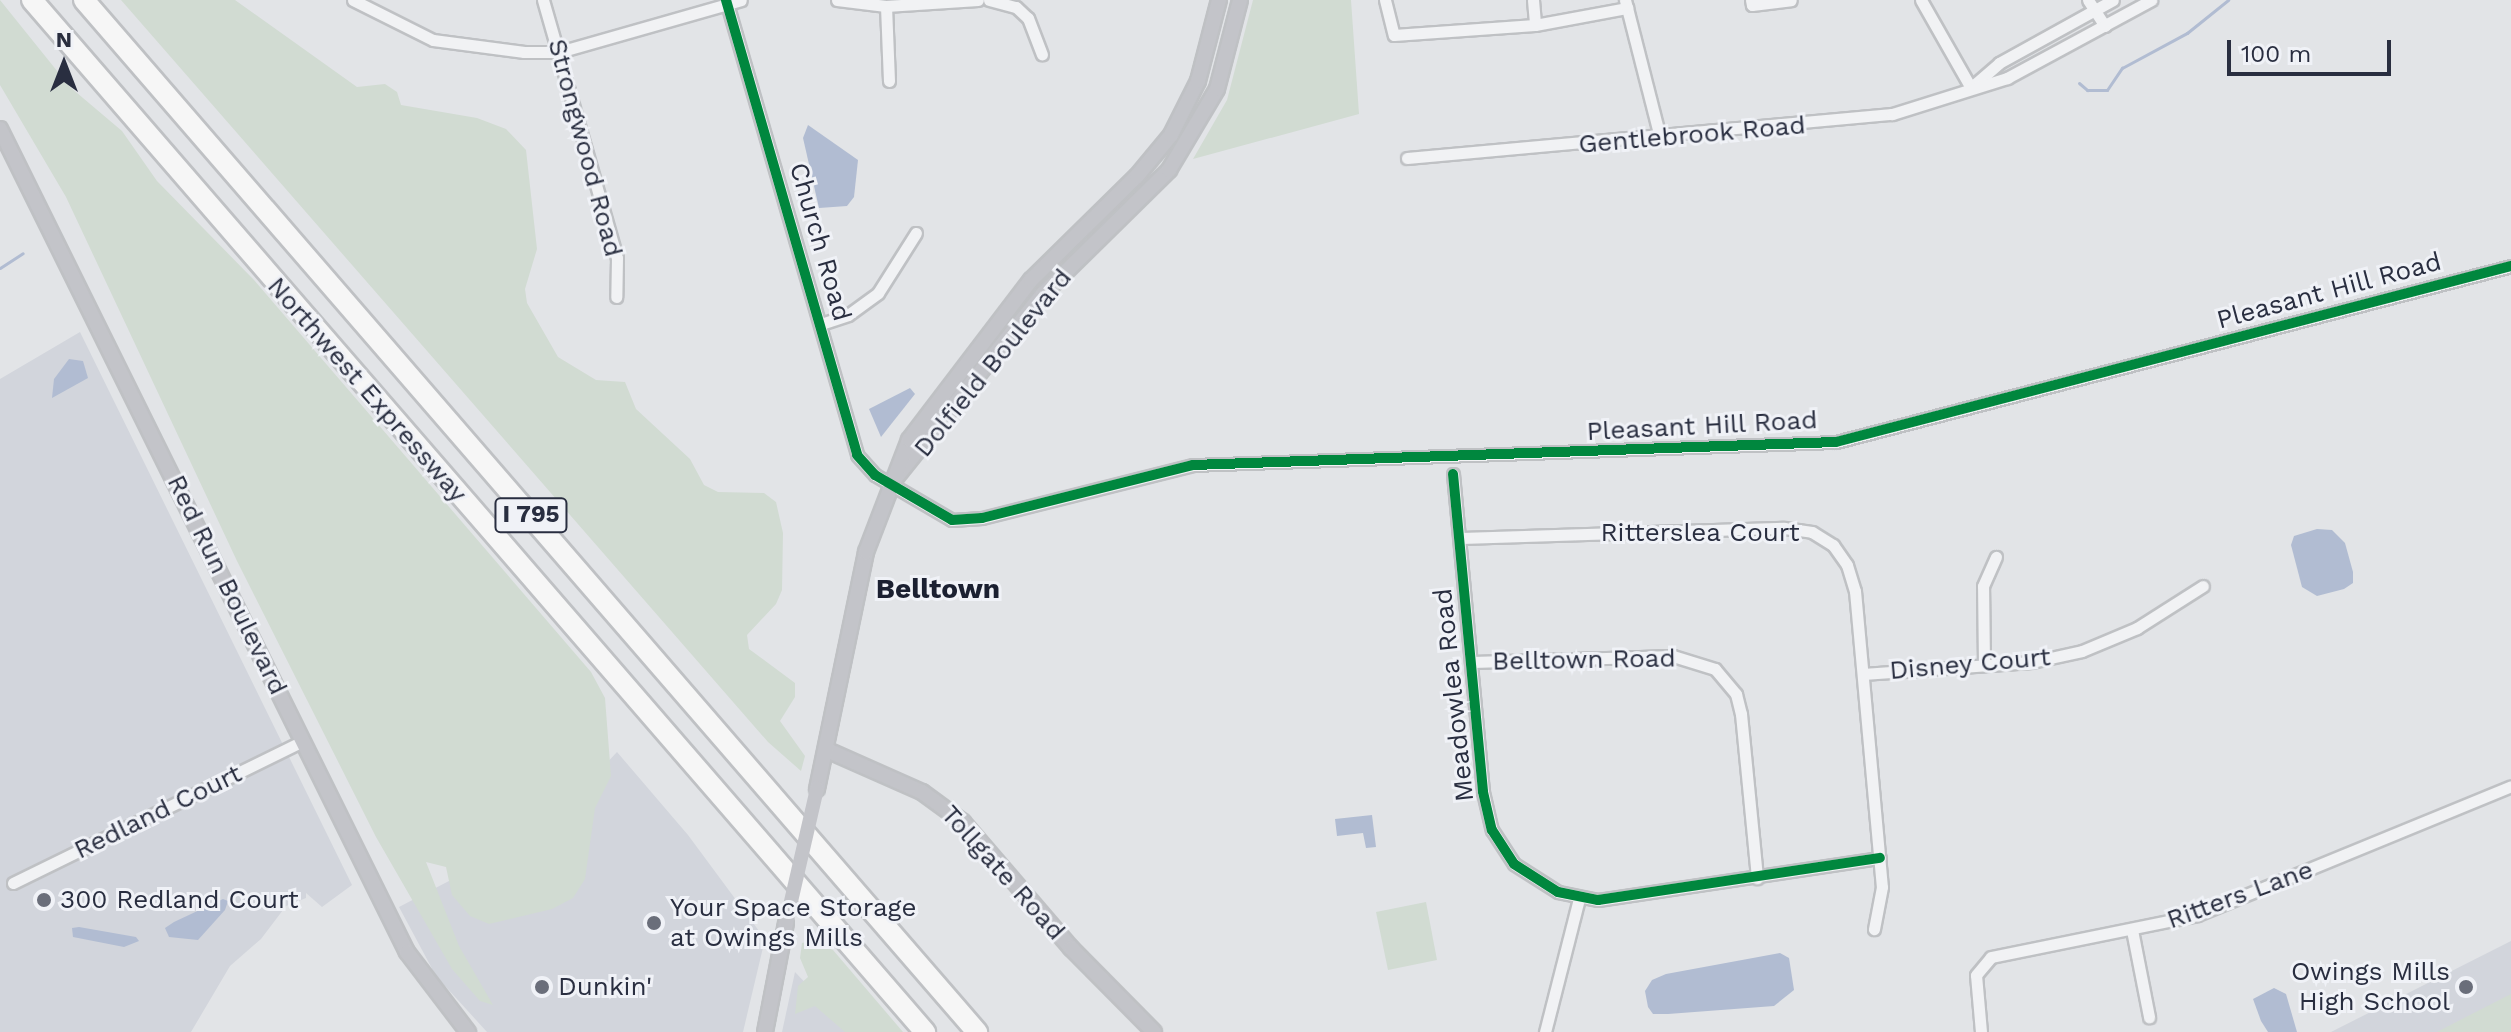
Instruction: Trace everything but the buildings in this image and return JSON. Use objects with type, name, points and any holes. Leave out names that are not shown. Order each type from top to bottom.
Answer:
[{"type":"highway","name":"Northwest Expressway","points":[[32,0],[925,1032]]},
{"type":"highway","name":"Northwest Expressway","points":[[84,0],[977,1032]]},
{"type":"main road","name":"Dolfield Boulevard","points":[[765,1032],[786,923],[827,750],[866,552],[890,484],[924,416],[1003,313],[1171,135],[1198,81],[1219,0]]},
{"type":"main road","name":"Dolfield Boulevard","points":[[890,484],[908,468],[1043,294],[1169,170],[1217,89],[1240,0]]},
{"type":"main road","name":"Red Run Boulevard","points":[[0,129],[407,952],[437,998],[468,1032]]},
{"type":"main road","name":"Tollgate Road","points":[[827,750],[922,792],[963,822],[1071,948],[1154,1032]]},
{"type":"street","points":[[353,0],[433,40],[493,52],[559,52],[741,0]]},
{"type":"street","name":"Strongwood Road","points":[[543,0],[617,258],[616,297]]},
{"type":"street","points":[[837,0],[886,6],[978,0]]},
{"type":"street","points":[[989,0],[1016,7],[1028,18],[1042,54]]},
{"type":"street","points":[[1385,0],[1394,35],[1535,25],[1626,4],[1660,137]]},
{"type":"street","points":[[1533,0],[1535,25]]},
{"type":"street","points":[[1751,0],[1752,5],[1791,0]]},
{"type":"street","points":[[1921,0],[1971,88]]},
{"type":"street","name":"Gentlebrook Road","points":[[1971,88],[1999,63],[2091,5],[2113,0]]},
{"type":"street","name":"Gentlebrook Road","points":[[1407,158],[1863,120],[2007,78],[2151,0]]},
{"type":"street","name":"Church Road","points":[[726,2],[857,455],[890,484]]},
{"type":"street","points":[[2091,5],[2105,26]]},
{"type":"street","points":[[886,6],[889,81]]},
{"type":"street","points":[[821,324],[848,315],[878,293],[916,233]]},
{"type":"street","name":"Pleasant Hill Road","points":[[890,484],[939,516],[966,521],[1193,465],[1809,446],[2511,266]]},
{"type":"street","name":"Meadowlea Road","points":[[1453,474],[1483,792],[1492,830],[1528,875],[1579,899]]},
{"type":"street","name":"Ritterslea Court","points":[[1461,538],[1784,528],[1812,532],[1833,545],[1852,577],[1863,674],[1882,887],[1874,929]]},
{"type":"street","points":[[1984,664],[1983,586],[1996,557]]},
{"type":"street","name":"Disney Court","points":[[1863,674],[2032,662],[2082,651],[2137,628],[2203,586]]},
{"type":"street","name":"Belltown Road","points":[[1472,662],[1673,656],[1715,669],[1736,694],[1741,714],[1757,878]]},
{"type":"street","name":"Redland Court","points":[[13,883],[303,741]]},
{"type":"street","name":"Ritters Lane","points":[[1981,1032],[1976,975],[1983,961],[2132,930],[2216,908],[2511,786]]},
{"type":"street","points":[[1545,1032],[1579,899],[1757,878],[1880,858]]},
{"type":"street","points":[[2132,930],[2149,1017]]},
{"type":"shaded area","points":[[0,0],[70,87],[122,131],[157,181],[254,280],[591,672],[605,698],[611,776],[595,808],[585,879],[573,898],[552,909],[489,924],[470,916],[452,895],[446,867],[426,862],[459,946],[493,1005],[480,1001],[452,969],[376,837],[237,561],[66,197],[0,85]]},
{"type":"shaded area","points":[[121,0],[235,0],[357,87],[385,84],[397,92],[401,105],[477,118],[506,129],[526,150],[537,249],[525,289],[527,303],[558,357],[596,380],[625,382],[636,409],[690,459],[704,485],[718,492],[764,493],[776,502],[783,533],[782,590],[776,604],[747,635],[749,649],[795,683],[795,697],[780,721],[805,756],[801,771],[768,742]]},
{"type":"shaded area","points":[[1253,0],[1351,0],[1359,114],[1193,159],[1227,100]]},
{"type":"shaded area","points":[[80,332],[352,885],[322,907],[306,893],[306,898],[286,906],[261,939],[230,966],[191,1032],[0,1032],[0,379]]},
{"type":"shaded area","points":[[617,752],[688,835],[765,939],[743,1032],[487,1032],[436,976],[399,907],[541,833]]},
{"type":"shaded area","points":[[1426,902],[1437,960],[1388,970],[1376,912]]},
{"type":"shaded area","points":[[811,941],[833,950],[903,1032],[845,1032],[815,1006],[795,1014],[798,986],[808,977],[800,958],[802,943]]},
{"type":"shaded area","name":"Owings Mills High School","points":[[2511,941],[2511,1032],[2331,1032]]},
{"type":"shaded area","points":[[795,972],[852,1032],[782,1032]]},
{"type":"shaded area","points":[[2511,994],[2511,1032],[2437,1032],[2466,1017]]},
{"type":"water","points":[[808,125],[858,160],[854,197],[847,206],[819,208],[803,138]]},
{"type":"water","points":[[69,359],[83,361],[88,378],[52,398],[54,379]]},
{"type":"water","points":[[910,388],[915,394],[881,437],[869,409]]},
{"type":"water","points":[[2317,529],[2332,530],[2345,543],[2353,583],[2344,589],[2317,596],[2302,587],[2291,545],[2294,536]]},
{"type":"water","points":[[1372,815],[1376,847],[1366,848],[1363,833],[1337,836],[1335,819]]},
{"type":"water","points":[[223,899],[228,901],[225,910],[198,940],[169,937],[165,928]]},
{"type":"water","points":[[72,928],[136,937],[139,941],[124,947],[73,937]]},
{"type":"water","points":[[1780,953],[1789,958],[1794,990],[1774,1006],[1668,1014],[1653,1014],[1648,1007],[1645,991],[1652,980],[1666,974]]},
{"type":"water","points":[[2274,988],[2286,994],[2297,1032],[2268,1032],[2261,1021],[2253,999]]},
{"type":"waterway","points":[[2079,83],[2087,90],[2107,90],[2122,68],[2187,33],[2228,0]]},
{"type":"waterway","points":[[0,268],[23,253]]},
{"type":"cycle path","points":[[726,0],[857,455],[875,475],[952,520],[982,518],[1193,465],[1836,442],[2511,266]]},
{"type":"cycle path","points":[[1453,474],[1483,792],[1492,830],[1514,864],[1558,892],[1598,900],[1880,858]]},
{"type":"place","name":"300 Redland Court","points":[[44,900]]},
{"type":"place","name":"Your Space Storage at Owings Mills","points":[[654,923]]},
{"type":"place","name":"Dunkin'","points":[[542,987]]},
{"type":"place","name":"Owings Mills High School","points":[[2466,987]]},
{"type":"district","name":"Belltown","points":[[938,589]]}]
